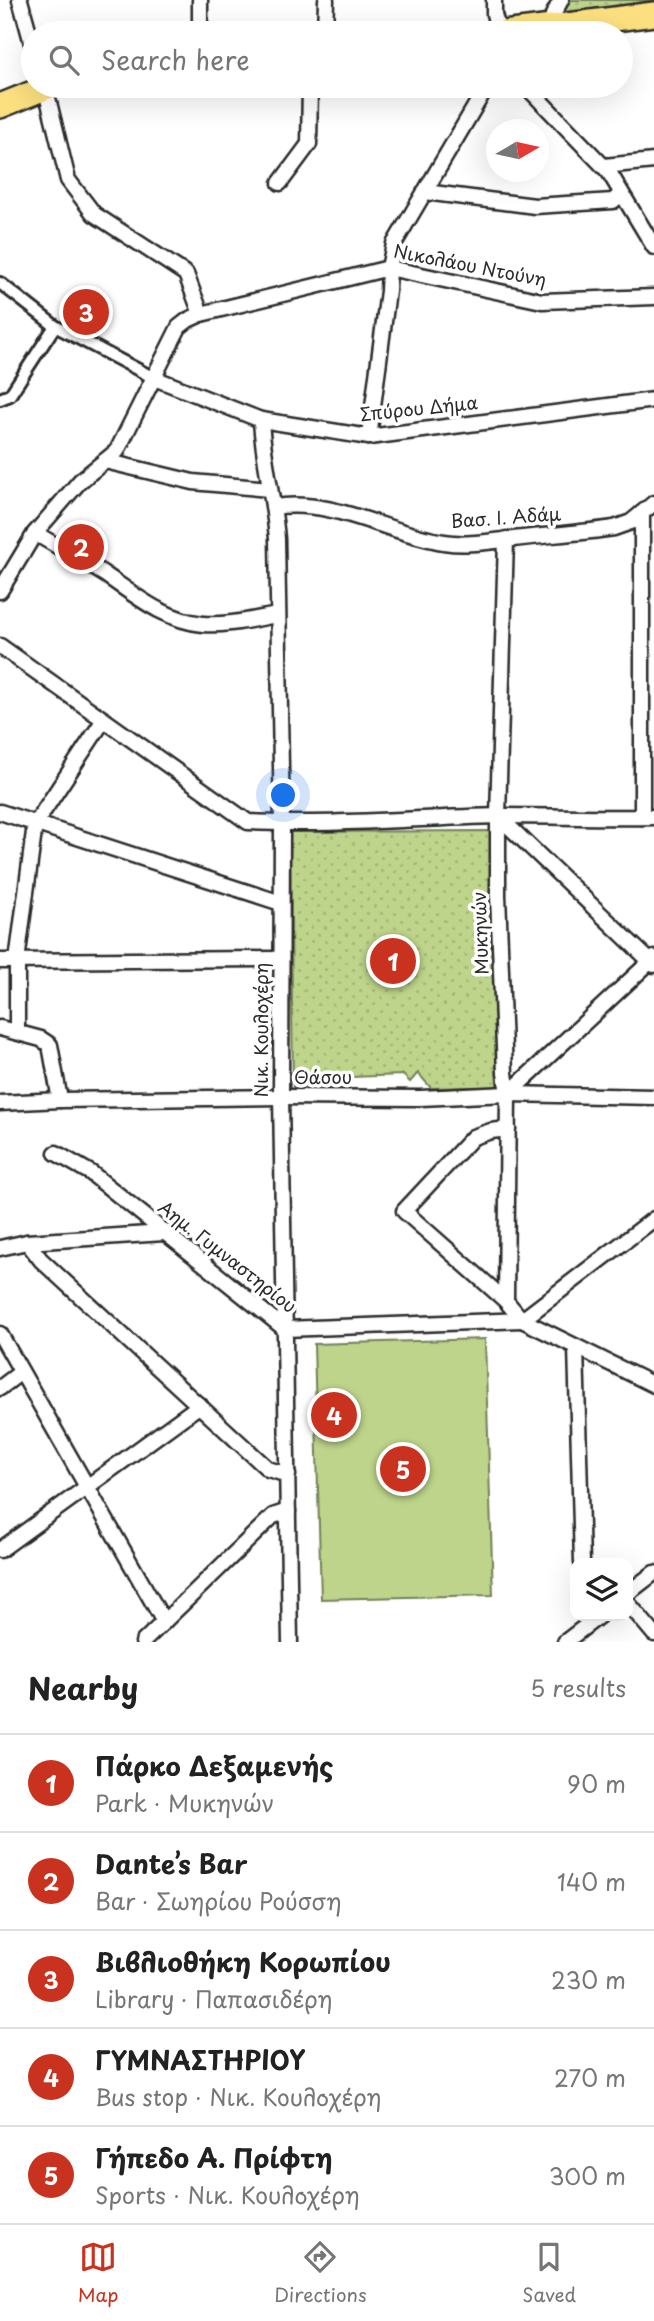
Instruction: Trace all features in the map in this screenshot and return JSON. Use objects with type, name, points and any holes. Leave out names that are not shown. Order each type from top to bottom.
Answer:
[{"type":"main road","points":[[604,21],[654,14]]},
{"type":"main road","points":[[0,106],[21,97]]},
{"type":"street","points":[[20,0],[26,21]]},
{"type":"street","points":[[200,0],[200,21]]},
{"type":"street","points":[[325,21],[326,0]]},
{"type":"street","points":[[494,0],[497,21]]},
{"type":"street","points":[[553,21],[553,15],[561,0]]},
{"type":"street","points":[[0,591],[35,533],[80,481],[117,451],[179,327],[201,314],[186,274],[94,214],[68,180],[50,98]]},
{"type":"street","points":[[280,183],[309,144],[310,98]]},
{"type":"street","points":[[369,437],[394,244],[479,98]]},
{"type":"street","points":[[538,98],[604,166],[621,194],[647,223],[654,247]]},
{"type":"street","points":[[604,166],[654,161]]},
{"type":"street","points":[[425,192],[535,206],[613,201],[621,194]]},
{"type":"street","name":"Νικολάου Ντούνη","points":[[201,314],[389,268],[542,301],[654,297]]},
{"type":"street","points":[[0,283],[55,326],[154,378]]},
{"type":"street","points":[[0,399],[10,395],[55,326]]},
{"type":"street","name":"Σπύρου Δήμα","points":[[154,378],[261,420],[369,437],[654,400]]},
{"type":"street","name":"Νικ. Κουλοχέρη","points":[[261,420],[263,453],[274,507],[277,539],[282,824],[281,1097],[290,1642]]},
{"type":"street","points":[[105,461],[192,482],[269,489]]},
{"type":"street","name":"Βασ. Ι. Αδάμ","points":[[274,507],[299,505],[346,512],[420,537],[448,543],[614,528],[631,522],[650,510]]},
{"type":"street","points":[[0,646],[248,822],[282,824],[427,821],[498,816],[648,817],[650,510]]},
{"type":"street","points":[[35,533],[148,605],[169,615],[203,624],[232,623],[277,615]]},
{"type":"street","name":"Μυκηνών","points":[[506,539],[498,816],[502,1004],[508,1094],[506,1301]]},
{"type":"street","points":[[17,1031],[17,961],[35,824],[103,721]]},
{"type":"street","points":[[0,812],[281,903]]},
{"type":"street","points":[[498,816],[653,961],[508,1094]]},
{"type":"street","points":[[0,961],[281,959]]},
{"type":"street","points":[[0,1028],[41,1038],[50,1045],[60,1100]]},
{"type":"street","name":"Θάσου","points":[[0,1103],[281,1097],[420,1098],[508,1094],[654,1097]]},
{"type":"street","points":[[508,1129],[491,1131],[473,1138],[404,1211],[506,1301],[522,1321],[654,1385]]},
{"type":"street","name":"Αημ. Γυμναστηρίου","points":[[56,1153],[91,1173],[285,1329],[522,1321]]},
{"type":"street","points":[[522,1321],[654,1219]]},
{"type":"street","points":[[0,1248],[27,1242],[164,1233]]},
{"type":"street","points":[[27,1242],[41,1261],[268,1469],[288,1475]]},
{"type":"street","points":[[0,1334],[164,1622]]},
{"type":"street","points":[[576,1347],[585,1558]]},
{"type":"street","points":[[0,1388],[21,1372]]},
{"type":"street","points":[[0,1550],[200,1405]]},
{"type":"street","points":[[143,1642],[273,1516],[288,1511]]},
{"type":"street","points":[[633,1589],[654,1573]]},
{"type":"street","points":[[633,1609],[654,1634]]},
{"type":"street","points":[[565,1642],[584,1622]]},
{"type":"green space","points":[[566,0],[654,0],[654,8],[562,15]]},
{"type":"green space","points":[[490,831],[497,1089],[431,1088],[418,1073],[410,1082],[403,1075],[325,1078],[318,1086],[293,1087],[290,832]]},
{"type":"green space","points":[[485,1339],[493,1595],[321,1599],[314,1344]]},
{"type":"place","name":"Βιβλιοθήκη Κορωπίου","points":[[86,312]]},
{"type":"place","name":"Dante’s Bar","points":[[81,547]]},
{"type":"place","name":"Πάρκο Δεξαμενής","points":[[393,961]]},
{"type":"place","name":"ΓΥΜΝΑΣΤΗΡΙΟΥ","points":[[334,1415]]},
{"type":"place","name":"Γήπεδο Α. Πρίφτη","points":[[403,1469]]}]
